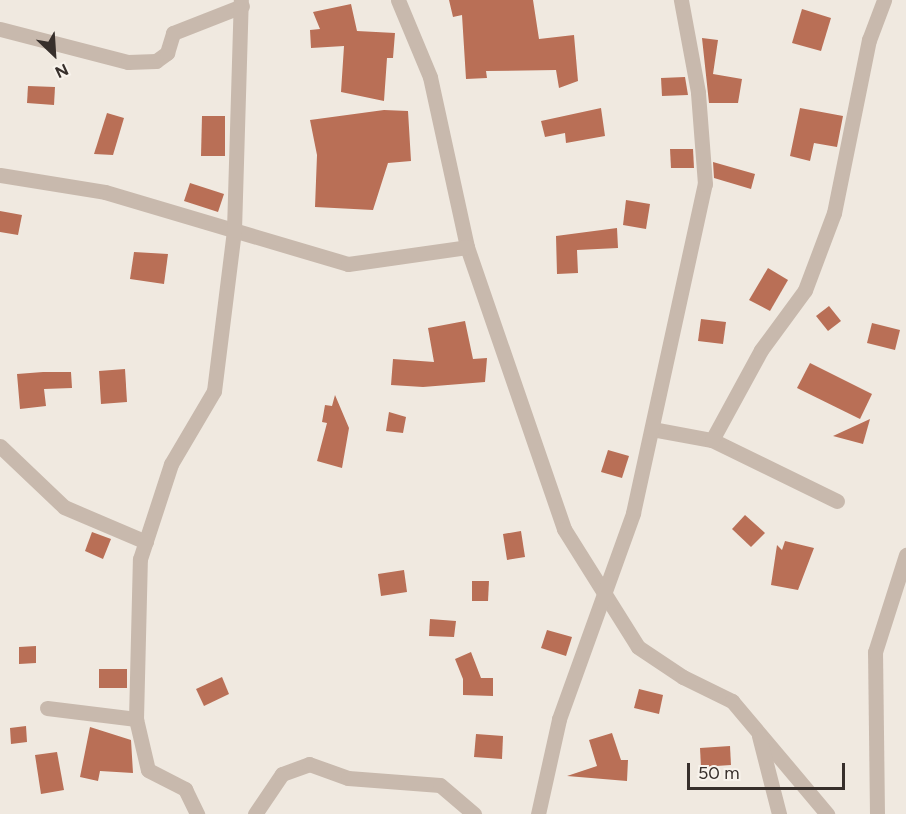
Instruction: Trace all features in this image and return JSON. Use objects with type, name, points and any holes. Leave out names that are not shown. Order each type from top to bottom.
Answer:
[{"type":"street","points":[[398,0],[430,77],[467,247],[564,529],[604,588],[638,647],[682,677],[732,701],[827,814]]},
{"type":"street","points":[[538,814],[559,719],[604,588],[633,513],[705,184],[698,92],[681,0]]},
{"type":"street","points":[[712,440],[761,350],[805,290],[834,213],[869,40],[884,0]]},
{"type":"street","points":[[0,29],[128,62],[156,61],[166,53],[173,33],[241,3],[234,230],[214,391],[171,464],[140,559],[136,719],[148,770],[185,789],[196,814]]},
{"type":"street","points":[[0,175],[105,192],[348,264],[467,247]]},
{"type":"street","points":[[652,429],[712,440],[837,501]]},
{"type":"street","points":[[0,446],[64,507],[146,542]]},
{"type":"street","points":[[877,814],[875,652],[906,555]]},
{"type":"street","points":[[47,708],[136,719]]},
{"type":"street","points":[[758,732],[779,814]]},
{"type":"street","points":[[255,814],[282,774],[309,764],[348,778],[440,785],[474,814]]},
{"type":"building","points":[[449,0],[533,0],[539,39],[574,35],[578,81],[559,88],[556,70],[486,71],[487,78],[466,79],[462,15],[453,17]]},
{"type":"building","points":[[351,4],[357,31],[395,33],[393,58],[387,58],[384,101],[341,92],[344,46],[311,48],[310,30],[320,29],[313,12]]},
{"type":"building","points":[[802,9],[831,18],[821,51],[792,43]]},
{"type":"building","points":[[702,38],[718,40],[713,74],[742,79],[738,103],[709,103]]},
{"type":"building","points":[[685,77],[688,95],[662,96],[661,78]]},
{"type":"building","points":[[28,86],[55,87],[54,105],[27,103]]},
{"type":"building","points":[[601,108],[605,136],[566,143],[565,133],[545,137],[541,121]]},
{"type":"building","points":[[800,108],[843,116],[837,147],[814,143],[810,161],[790,156]]},
{"type":"building","points":[[384,110],[408,111],[411,161],[388,163],[373,210],[315,207],[317,155],[310,120]]},
{"type":"building","points":[[107,113],[124,118],[113,155],[94,154]]},
{"type":"building","points":[[202,116],[225,116],[225,156],[201,156]]},
{"type":"building","points":[[670,149],[693,149],[694,168],[671,168]]},
{"type":"building","points":[[713,162],[755,174],[751,189],[714,178]]},
{"type":"building","points":[[190,183],[224,194],[218,212],[184,201]]},
{"type":"building","points":[[626,200],[650,204],[646,229],[623,225]]},
{"type":"building","points":[[0,211],[22,215],[18,235],[0,232]]},
{"type":"building","points":[[617,228],[618,248],[577,250],[578,273],[557,274],[556,236]]},
{"type":"building","points":[[134,252],[168,254],[164,284],[130,279]]},
{"type":"building","points":[[768,268],[788,280],[770,311],[749,300]]},
{"type":"building","points":[[829,306],[841,321],[828,331],[816,316]]},
{"type":"building","points":[[701,319],[726,322],[723,344],[698,341]]},
{"type":"building","points":[[465,321],[473,359],[487,358],[485,382],[423,387],[391,385],[393,359],[434,362],[428,328]]},
{"type":"building","points":[[872,323],[900,330],[895,350],[867,343]]},
{"type":"building","points":[[810,363],[872,394],[860,419],[797,388]]},
{"type":"building","points":[[125,369],[127,402],[101,404],[99,371]]},
{"type":"building","points":[[71,372],[72,388],[44,389],[46,406],[20,409],[17,374]]},
{"type":"building","points":[[335,395],[349,428],[342,468],[317,461],[327,423],[322,422],[325,405],[332,406]]},
{"type":"building","points":[[389,412],[406,417],[403,433],[386,431]]},
{"type":"building","points":[[870,419],[863,444],[833,436]]},
{"type":"building","points":[[608,450],[629,456],[622,478],[601,472]]},
{"type":"building","points":[[745,515],[765,533],[751,547],[732,529]]},
{"type":"building","points":[[521,531],[525,557],[507,560],[503,534]]},
{"type":"building","points":[[92,532],[111,539],[103,559],[85,551]]},
{"type":"building","points":[[785,541],[814,548],[798,590],[771,585],[777,545],[782,550]]},
{"type":"building","points":[[404,570],[407,592],[381,596],[378,574]]},
{"type":"building","points":[[472,581],[489,581],[488,601],[472,601]]},
{"type":"building","points":[[430,619],[456,621],[454,637],[429,636]]},
{"type":"building","points":[[547,630],[572,637],[566,656],[541,648]]},
{"type":"building","points":[[36,646],[36,663],[19,664],[19,647]]},
{"type":"building","points":[[471,652],[481,678],[493,678],[493,696],[463,695],[463,679],[455,659]]},
{"type":"building","points":[[99,669],[127,669],[127,688],[99,688]]},
{"type":"building","points":[[222,677],[229,694],[204,706],[196,689]]},
{"type":"building","points":[[639,689],[663,695],[659,714],[634,708]]},
{"type":"building","points":[[26,726],[27,742],[11,744],[10,728]]},
{"type":"building","points":[[90,727],[131,740],[133,773],[100,771],[98,781],[80,777]]},
{"type":"building","points":[[612,733],[621,760],[628,760],[627,781],[567,776],[597,766],[589,740]]},
{"type":"building","points":[[476,734],[503,736],[502,759],[474,757]]},
{"type":"building","points":[[730,746],[731,765],[701,767],[700,748]]},
{"type":"building","points":[[57,752],[64,790],[41,794],[35,755]]}]
